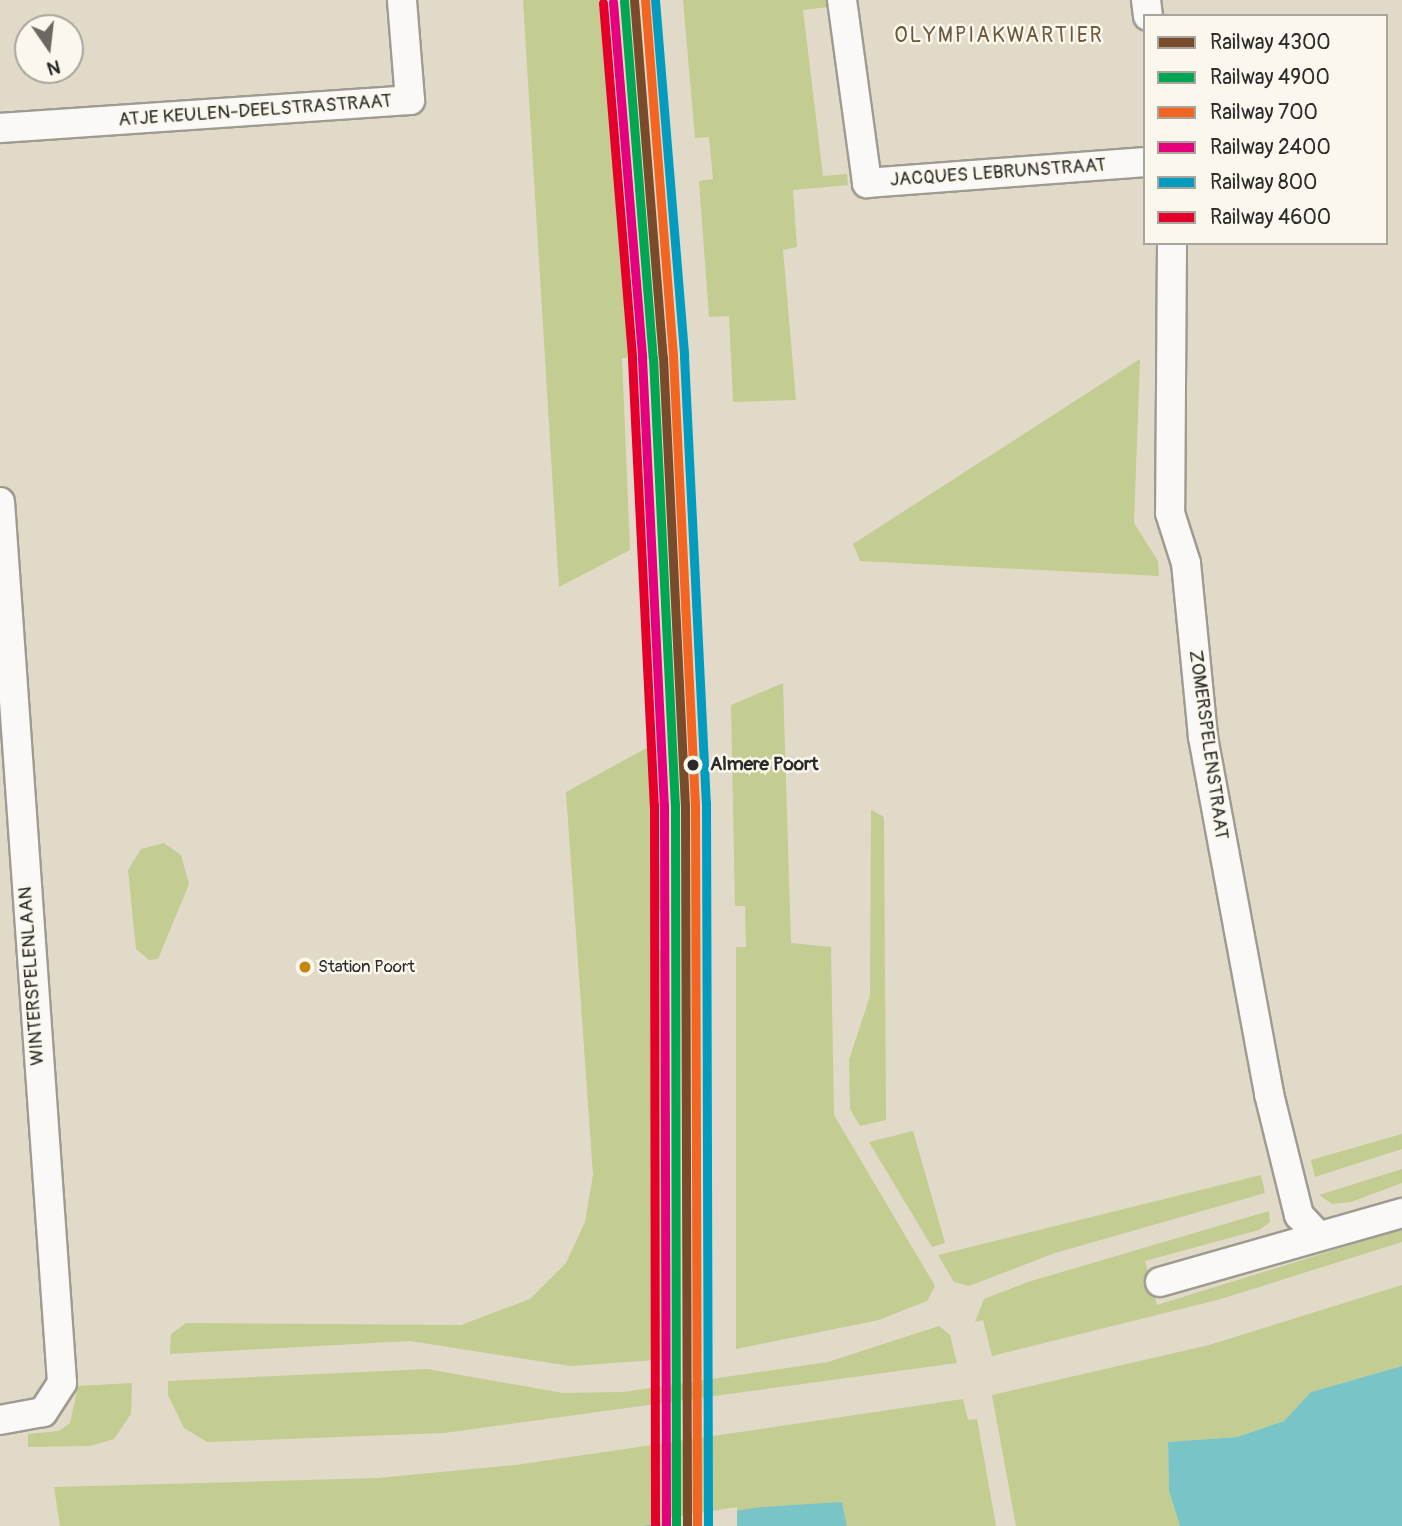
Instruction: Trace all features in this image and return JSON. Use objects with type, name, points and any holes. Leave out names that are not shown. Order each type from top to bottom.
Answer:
[{"type":"street","name":"ATJE KEULEN-DEELSTRASTRAAT","points":[[0,128],[410,100],[402,0]]},
{"type":"street","name":"JACQUES LEBRUNSTRAAT","points":[[842,0],[867,183],[1143,162]]},
{"type":"street","name":"ZOMERSPELENSTRAAT","points":[[1172,245],[1170,513],[1186,564],[1203,737],[1269,1094],[1299,1215],[1317,1234]]},
{"type":"street","name":"WINTERSPELENLAAN","points":[[0,502],[62,1383],[43,1412],[6,1420]]},
{"type":"street","points":[[1160,1282],[1317,1234],[1402,1213]]},
{"type":"green space","points":[[523,0],[606,0],[619,138],[611,139],[615,182],[622,181],[637,357],[622,358],[630,550],[559,587]]},
{"type":"green space","points":[[683,0],[827,0],[828,7],[803,10],[823,176],[847,174],[848,185],[793,190],[797,247],[783,250],[796,400],[733,402],[729,316],[709,317],[699,181],[713,179],[709,137],[695,138]]},
{"type":"green space","points":[[1140,359],[1134,523],[1158,561],[1159,576],[860,561],[853,544]]},
{"type":"green space","points":[[783,683],[791,943],[831,947],[834,1115],[935,1286],[927,1301],[879,1320],[736,1349],[736,947],[746,947],[745,906],[735,906],[731,705]]},
{"type":"green space","points":[[652,745],[662,911],[656,911],[656,950],[663,951],[669,1359],[570,1366],[410,1341],[170,1354],[171,1334],[186,1323],[461,1325],[530,1299],[566,1263],[585,1222],[593,1175],[566,792]]},
{"type":"green space","points":[[871,810],[884,817],[886,1120],[860,1126],[850,1109],[849,1060],[870,996]]},
{"type":"green space","points":[[164,843],[181,855],[189,884],[158,959],[149,960],[136,949],[128,870],[141,849]]},
{"type":"green space","points":[[913,1131],[945,1243],[932,1247],[869,1142]]},
{"type":"green space","points":[[1402,1134],[1402,1149],[1315,1177],[1311,1160]]},
{"type":"green space","points":[[1402,1169],[1402,1183],[1351,1202],[1332,1204],[1319,1195]]},
{"type":"green space","points":[[1261,1175],[1265,1193],[1055,1253],[969,1286],[954,1282],[938,1255]]},
{"type":"green space","points":[[1269,1211],[1270,1222],[1259,1230],[1145,1261],[1157,1305],[1402,1229],[1402,1242],[1221,1299],[992,1356],[983,1320],[975,1322],[984,1299],[1028,1282]]},
{"type":"green space","points":[[1402,1285],[1402,1366],[1311,1392],[1284,1421],[1237,1437],[1168,1442],[1169,1491],[1180,1526],[1016,1526],[992,1395],[1209,1345]]},
{"type":"green space","points":[[939,1326],[950,1335],[957,1363],[444,1433],[207,1442],[184,1428],[168,1395],[168,1381],[427,1369],[563,1393],[623,1392],[828,1362]]},
{"type":"green space","points":[[132,1383],[131,1414],[114,1439],[90,1446],[28,1447],[28,1434],[59,1431],[70,1423],[78,1386]]},
{"type":"green space","points":[[963,1399],[968,1420],[977,1419],[996,1526],[847,1526],[842,1502],[642,1526],[60,1526],[54,1487],[378,1478],[516,1465]]},
{"type":"water","points":[[1402,1366],[1402,1526],[1180,1526],[1169,1491],[1168,1442],[1237,1437],[1284,1421],[1311,1392]]},
{"type":"water","points":[[842,1502],[847,1526],[642,1526],[761,1507]]},
{"type":"pier","points":[[737,1507],[737,1526],[663,1526],[663,1519]]},
{"type":"rail line","name":"4300","points":[[634,0],[663,357],[685,804],[687,1526]]},
{"type":"rail line","name":"700","points":[[645,0],[673,356],[695,803],[697,1526]]},
{"type":"rail line","name":"800","points":[[655,0],[684,356],[706,803],[708,1526]]},
{"type":"rail line","name":"4900","points":[[624,1],[653,358],[675,804],[676,1526]]},
{"type":"rail line","name":"2400","points":[[613,2],[642,358],[664,805],[666,1526]]},
{"type":"rail line","name":"4600","points":[[603,3],[632,359],[654,805],[655,1526]]},
{"type":"place","name":"Almere Poort","points":[[693,765]]},
{"type":"place","name":"Station Poort","points":[[305,967]]},
{"type":"district","name":"OLYMPIAKWARTIER","points":[[999,36]]}]
